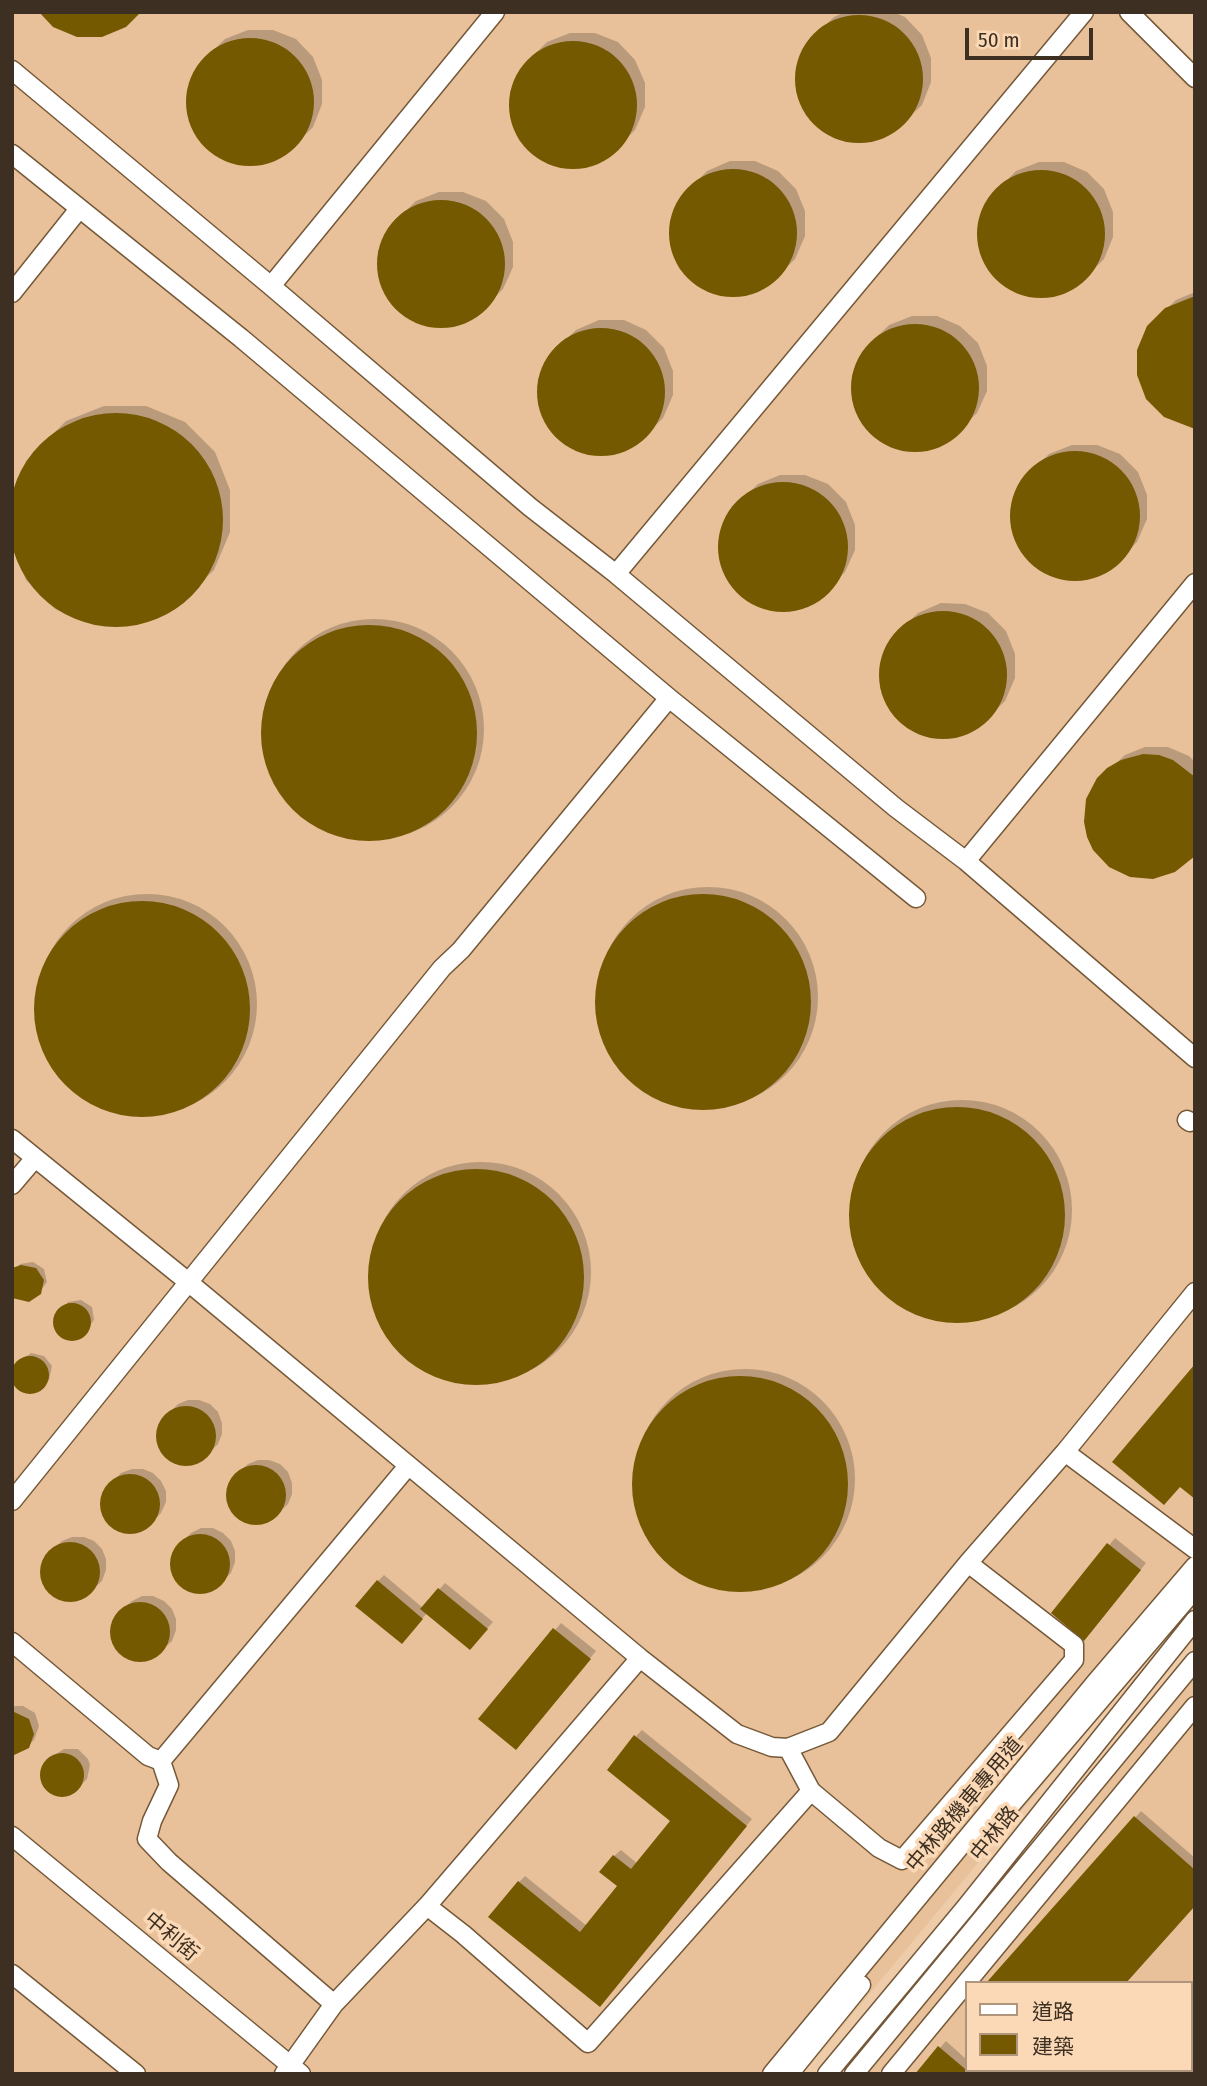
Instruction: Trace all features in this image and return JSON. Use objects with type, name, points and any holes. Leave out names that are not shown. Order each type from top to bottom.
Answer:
[{"type":"street","points":[[271,286],[495,12]]},
{"type":"street","points":[[616,574],[1084,12]]},
{"type":"street","points":[[1129,12],[1195,78]]},
{"type":"street","points":[[12,69],[530,507],[616,574],[895,808],[966,861],[1195,1058]]},
{"type":"street","points":[[12,154],[241,338],[669,698],[916,898]]},
{"type":"street","points":[[12,293],[79,209]]},
{"type":"street","points":[[966,861],[1195,583]]},
{"type":"street","points":[[12,1501],[442,968],[461,950],[669,698]]},
{"type":"street","points":[[12,1139],[640,1658],[737,1734],[772,1747],[788,1748],[830,1732],[1195,1292]]},
{"type":"street","points":[[12,1185],[35,1158]]},
{"type":"street","points":[[1065,1452],[1195,1549]]},
{"type":"street","points":[[161,1761],[408,1466]]},
{"type":"street","points":[[788,1748],[811,1791],[879,1848],[902,1860],[1074,1660],[1074,1645],[968,1563]]},
{"type":"street","name":"中林路機車專用道","points":[[772,2074],[1195,1566]]},
{"type":"street","points":[[789,2074],[939,1888],[1195,1589]]},
{"type":"street","name":"中林路","points":[[827,2074],[966,1907],[1195,1620]]},
{"type":"street","points":[[12,1642],[148,1756],[161,1761]]},
{"type":"street","points":[[292,2071],[334,2004],[428,1906],[640,1658]]},
{"type":"street","points":[[854,2074],[1195,1661]]},
{"type":"street","points":[[968,1981],[1195,1706]]},
{"type":"street","points":[[161,1761],[169,1785],[152,1821],[147,1839],[169,1862],[334,2004]]},
{"type":"street","points":[[428,1906],[588,2043],[811,1791]]},
{"type":"street","name":"中利街","points":[[12,1836],[292,2071]]},
{"type":"street","points":[[12,1973],[136,2074]]},
{"type":"street","points":[[891,2074],[965,1984]]},
{"type":"shaded area","points":[[12,12],[1142,12],[1195,65],[1195,1601],[803,2074],[12,2074]]},
{"type":"shaded area","points":[[1195,1663],[1195,2074],[854,2074]]},
{"type":"building","points":[[39,12],[141,12],[126,27],[102,37],[77,37],[53,27]]},
{"type":"building","points":[[859,15],[884,19],[905,33],[919,54],[923,79],[919,104],[905,125],[884,139],[859,143],[834,139],[813,125],[799,104],[795,79],[799,54],[813,33],[834,19]]},
{"type":"building","points":[[250,38],[275,42],[296,56],[310,77],[314,102],[310,127],[296,148],[275,162],[250,166],[225,162],[204,148],[190,127],[186,102],[190,77],[204,56],[225,42]]},
{"type":"building","points":[[573,41],[598,45],[619,59],[633,80],[637,105],[633,130],[619,151],[598,165],[573,169],[548,165],[527,151],[513,130],[509,105],[513,80],[527,59],[548,45]]},
{"type":"building","points":[[733,169],[758,173],[779,187],[793,208],[797,233],[793,258],[779,279],[758,293],[733,297],[708,293],[687,279],[673,258],[669,233],[673,208],[687,187],[708,173]]},
{"type":"building","points":[[1041,170],[1066,174],[1087,188],[1101,209],[1105,234],[1101,259],[1087,280],[1066,294],[1041,298],[1016,294],[995,280],[981,259],[977,234],[981,209],[995,188],[1016,174]]},
{"type":"building","points":[[441,200],[466,204],[487,218],[501,239],[505,264],[501,289],[487,310],[466,324],[441,328],[416,324],[395,310],[381,289],[377,264],[381,239],[395,218],[416,204]]},
{"type":"building","points":[[1195,296],[1195,429],[1164,417],[1146,399],[1137,375],[1137,350],[1147,326],[1165,308]]},
{"type":"building","points":[[915,324],[940,328],[961,342],[975,363],[979,388],[975,413],[961,434],[940,448],[915,452],[890,448],[869,434],[855,413],[851,388],[855,363],[869,342],[890,328]]},
{"type":"building","points":[[601,328],[626,332],[647,346],[661,367],[665,392],[661,417],[647,438],[626,452],[601,456],[576,452],[555,438],[541,417],[537,392],[541,367],[555,346],[576,332]]},
{"type":"building","points":[[116,413],[157,421],[192,444],[215,479],[223,520],[215,561],[192,596],[157,619],[116,627],[75,619],[40,596],[17,561],[9,520],[17,479],[40,444],[75,421]]},
{"type":"building","points":[[1075,451],[1100,456],[1121,470],[1135,491],[1140,516],[1135,541],[1121,562],[1100,576],[1075,581],[1050,576],[1029,562],[1015,541],[1010,516],[1015,491],[1029,470],[1050,456]]},
{"type":"building","points":[[783,482],[808,487],[829,501],[843,522],[848,547],[843,572],[829,593],[808,607],[783,612],[758,607],[737,593],[723,572],[718,547],[723,522],[737,501],[758,487]]},
{"type":"building","points":[[943,611],[968,615],[989,629],[1003,650],[1007,675],[1003,700],[989,721],[968,735],[943,739],[918,735],[897,721],[883,700],[879,675],[883,650],[897,629],[918,615]]},
{"type":"building","points":[[369,625],[390,627],[410,634],[445,657],[468,692],[475,712],[475,754],[468,774],[445,809],[410,832],[390,839],[369,841],[348,839],[328,832],[293,809],[270,774],[263,754],[261,733],[263,712],[270,692],[293,657],[328,634],[348,627]]},
{"type":"building","points":[[1143,754],[1159,755],[1173,760],[1195,777],[1195,856],[1175,872],[1153,879],[1130,877],[1109,867],[1093,850],[1084,822],[1086,799],[1097,778],[1121,760]]},
{"type":"building","points":[[703,894],[724,896],[744,903],[779,926],[802,961],[809,981],[809,1023],[802,1043],[779,1078],[744,1101],[724,1108],[703,1110],[682,1108],[662,1101],[627,1078],[604,1043],[597,1023],[595,1002],[597,981],[604,961],[627,926],[662,903],[682,896]]},
{"type":"building","points":[[142,901],[163,903],[183,910],[218,933],[241,968],[248,988],[248,1030],[241,1050],[218,1085],[183,1108],[163,1115],[142,1117],[121,1115],[101,1108],[66,1085],[43,1050],[36,1030],[34,1009],[36,988],[43,968],[66,933],[101,910],[121,903]]},
{"type":"building","points":[[957,1107],[978,1109],[998,1116],[1033,1139],[1056,1174],[1063,1194],[1063,1236],[1056,1256],[1033,1291],[998,1314],[978,1321],[957,1323],[936,1321],[916,1314],[881,1291],[858,1256],[851,1236],[849,1215],[851,1194],[858,1174],[881,1139],[916,1116],[936,1109]]},
{"type":"building","points":[[476,1169],[497,1171],[517,1178],[552,1201],[575,1236],[582,1256],[582,1298],[575,1318],[552,1353],[517,1376],[497,1383],[476,1385],[455,1383],[435,1376],[400,1353],[377,1318],[370,1298],[368,1277],[370,1256],[377,1236],[400,1201],[435,1178],[455,1171]]},
{"type":"building","points":[[21,1265],[36,1268],[44,1280],[41,1294],[29,1302],[12,1298],[12,1268]]},
{"type":"building","points":[[72,1303],[85,1309],[91,1322],[85,1335],[72,1341],[59,1335],[53,1322],[59,1309]]},
{"type":"building","points":[[30,1356],[43,1362],[49,1375],[43,1388],[30,1394],[17,1388],[11,1375],[17,1362]]},
{"type":"building","points":[[1195,1364],[1195,1499],[1180,1487],[1164,1505],[1112,1462]]},
{"type":"building","points":[[740,1376],[761,1378],[781,1385],[816,1408],[839,1443],[846,1463],[846,1505],[839,1525],[816,1560],[781,1583],[761,1590],[740,1592],[719,1590],[699,1583],[664,1560],[641,1525],[634,1505],[632,1484],[634,1463],[641,1443],[664,1408],[699,1385],[719,1378]]},
{"type":"building","points":[[180,1406],[192,1406],[211,1419],[216,1436],[214,1448],[203,1461],[192,1466],[180,1466],[161,1453],[156,1442],[156,1430],[169,1411]]},
{"type":"building","points":[[250,1465],[262,1465],[281,1478],[286,1495],[284,1507],[273,1520],[262,1525],[250,1525],[231,1512],[226,1501],[226,1489],[239,1470]]},
{"type":"building","points":[[124,1474],[136,1474],[155,1487],[160,1504],[158,1516],[147,1529],[136,1534],[124,1534],[105,1521],[100,1510],[100,1498],[113,1479]]},
{"type":"building","points":[[194,1534],[206,1534],[225,1547],[230,1564],[228,1576],[217,1589],[206,1594],[194,1594],[175,1581],[170,1570],[170,1558],[183,1539]]},
{"type":"building","points":[[64,1542],[76,1542],[95,1555],[100,1572],[98,1584],[87,1597],[76,1602],[64,1602],[45,1589],[40,1578],[40,1566],[53,1547]]},
{"type":"building","points":[[1107,1543],[1141,1570],[1084,1641],[1051,1613]]},
{"type":"building","points":[[377,1580],[423,1619],[402,1644],[355,1606]]},
{"type":"building","points":[[438,1588],[488,1629],[470,1650],[420,1609]]},
{"type":"building","points":[[134,1602],[146,1602],[165,1615],[170,1632],[168,1644],[157,1657],[146,1662],[134,1662],[115,1649],[110,1638],[110,1626],[123,1607]]},
{"type":"building","points":[[553,1628],[591,1659],[516,1750],[478,1719]]},
{"type":"building","points":[[12,1711],[29,1719],[34,1734],[29,1748],[12,1756]]},
{"type":"building","points":[[634,1735],[747,1826],[600,2007],[488,1917],[518,1881],[580,1932],[617,1886],[599,1872],[613,1855],[631,1869],[670,1821],[607,1770]]},
{"type":"building","points":[[62,1753],[77,1760],[84,1775],[77,1790],[62,1797],[47,1790],[40,1775],[47,1760]]},
{"type":"building","points":[[1134,1816],[1195,1870],[1195,1906],[1128,1981],[988,1981]]},
{"type":"building","points":[[938,2046],[965,2069],[965,2072],[971,2074],[915,2074]]}]
